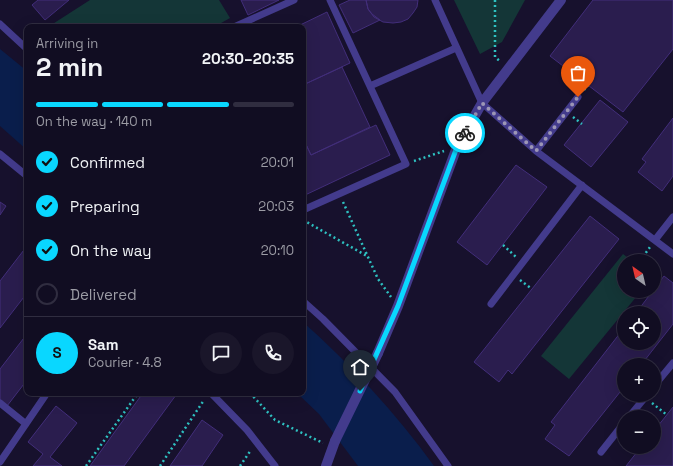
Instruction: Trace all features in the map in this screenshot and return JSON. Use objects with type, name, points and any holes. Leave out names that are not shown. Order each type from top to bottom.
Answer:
[{"type":"street","points":[[326,466],[334,444],[378,353],[398,306],[457,147],[482,103],[561,0]]},
{"type":"lane","points":[[241,24],[294,0]]},
{"type":"lane","points":[[306,209],[406,164],[330,0]]},
{"type":"lane","points":[[435,0],[482,103],[536,151],[673,254]]},
{"type":"lane","points":[[0,24],[24,46]]},
{"type":"lane","points":[[370,86],[456,48]]},
{"type":"lane","points":[[536,151],[578,97]]},
{"type":"lane","points":[[0,154],[24,174]]},
{"type":"lane","points":[[491,304],[582,185]]},
{"type":"lane","points":[[655,240],[673,217]]},
{"type":"lane","points":[[306,304],[395,392],[448,466]]},
{"type":"lane","points":[[661,378],[673,363]]},
{"type":"lane","points":[[0,462],[45,396]]},
{"type":"lane","points":[[214,396],[247,430],[275,466]]},
{"type":"lane","points":[[635,410],[641,402]]},
{"type":"lane","points":[[0,403],[26,424]]},
{"type":"lane","points":[[601,452],[617,433]]},
{"type":"path","points":[[495,0],[495,57],[508,68]]},
{"type":"path","points":[[406,164],[457,147]]},
{"type":"path","points":[[339,194],[378,279],[398,306]]},
{"type":"path","points":[[306,222],[367,256]]},
{"type":"path","points":[[645,254],[655,240]]},
{"type":"path","points":[[502,245],[523,262]]},
{"type":"path","points":[[513,275],[532,289]]},
{"type":"path","points":[[86,466],[136,396]]},
{"type":"path","points":[[253,396],[275,420],[334,444]]},
{"type":"path","points":[[160,466],[205,399]]},
{"type":"path","points":[[653,402],[667,415]]},
{"type":"path","points":[[240,466],[256,442]]},
{"type":"green space","points":[[90,0],[219,0],[230,18],[219,24],[53,24]]},
{"type":"green space","points":[[454,0],[525,0],[502,42],[480,54]]},
{"type":"green space","points":[[617,261],[617,298],[635,298],[629,306],[617,306],[617,320],[569,379],[541,356]]},
{"type":"water","points":[[0,49],[24,69],[24,147],[0,126]]},
{"type":"water","points":[[306,325],[356,372],[389,408],[434,466],[358,466],[319,414],[300,396],[306,396]]},
{"type":"building","points":[[38,0],[69,0],[45,20],[32,5]]},
{"type":"building","points":[[241,0],[279,0],[248,15]]},
{"type":"building","points":[[350,0],[366,0],[368,9],[380,20],[353,33],[339,5]]},
{"type":"building","points":[[366,0],[418,0],[417,7],[408,19],[393,23],[383,22],[374,17],[368,9]]},
{"type":"building","points":[[593,0],[673,0],[673,49],[623,112],[550,56]]},
{"type":"building","points":[[327,12],[350,63],[306,84],[306,24],[302,24]]},
{"type":"building","points":[[342,67],[370,127],[311,155],[306,144],[306,84]]},
{"type":"building","points":[[600,100],[628,122],[591,167],[564,145]]},
{"type":"building","points":[[673,118],[673,176],[662,191],[638,172],[646,162],[642,159]]},
{"type":"building","points":[[376,125],[390,155],[306,195],[306,144],[311,155]]},
{"type":"building","points":[[516,165],[547,187],[487,265],[457,242]]},
{"type":"building","points":[[0,202],[6,206],[0,215]]},
{"type":"building","points":[[590,216],[619,239],[512,374],[508,370],[499,382],[474,362]]},
{"type":"building","points":[[24,250],[24,297],[0,328],[0,281]]},
{"type":"building","points":[[664,276],[673,283],[673,324],[661,339],[661,306],[641,306],[647,298],[661,298],[661,280]]},
{"type":"building","points":[[617,337],[617,350],[653,350],[646,358],[617,358],[617,396],[569,456],[545,439],[555,425],[551,422]]},
{"type":"building","points":[[24,338],[24,384],[7,406],[0,401],[0,369]]},
{"type":"building","points":[[141,396],[175,396],[124,466],[90,466]]},
{"type":"building","points":[[56,406],[77,423],[50,457],[62,466],[33,466],[43,454],[28,442]]},
{"type":"building","points":[[673,407],[673,465],[626,466],[635,454],[661,454],[661,422]]},
{"type":"building","points":[[202,420],[223,435],[202,466],[170,466]]},
{"type":"way so far","points":[[465,133],[482,103],[536,151],[578,97]]},
{"type":"route","points":[[360,391],[398,306],[457,147],[465,133]]}]
